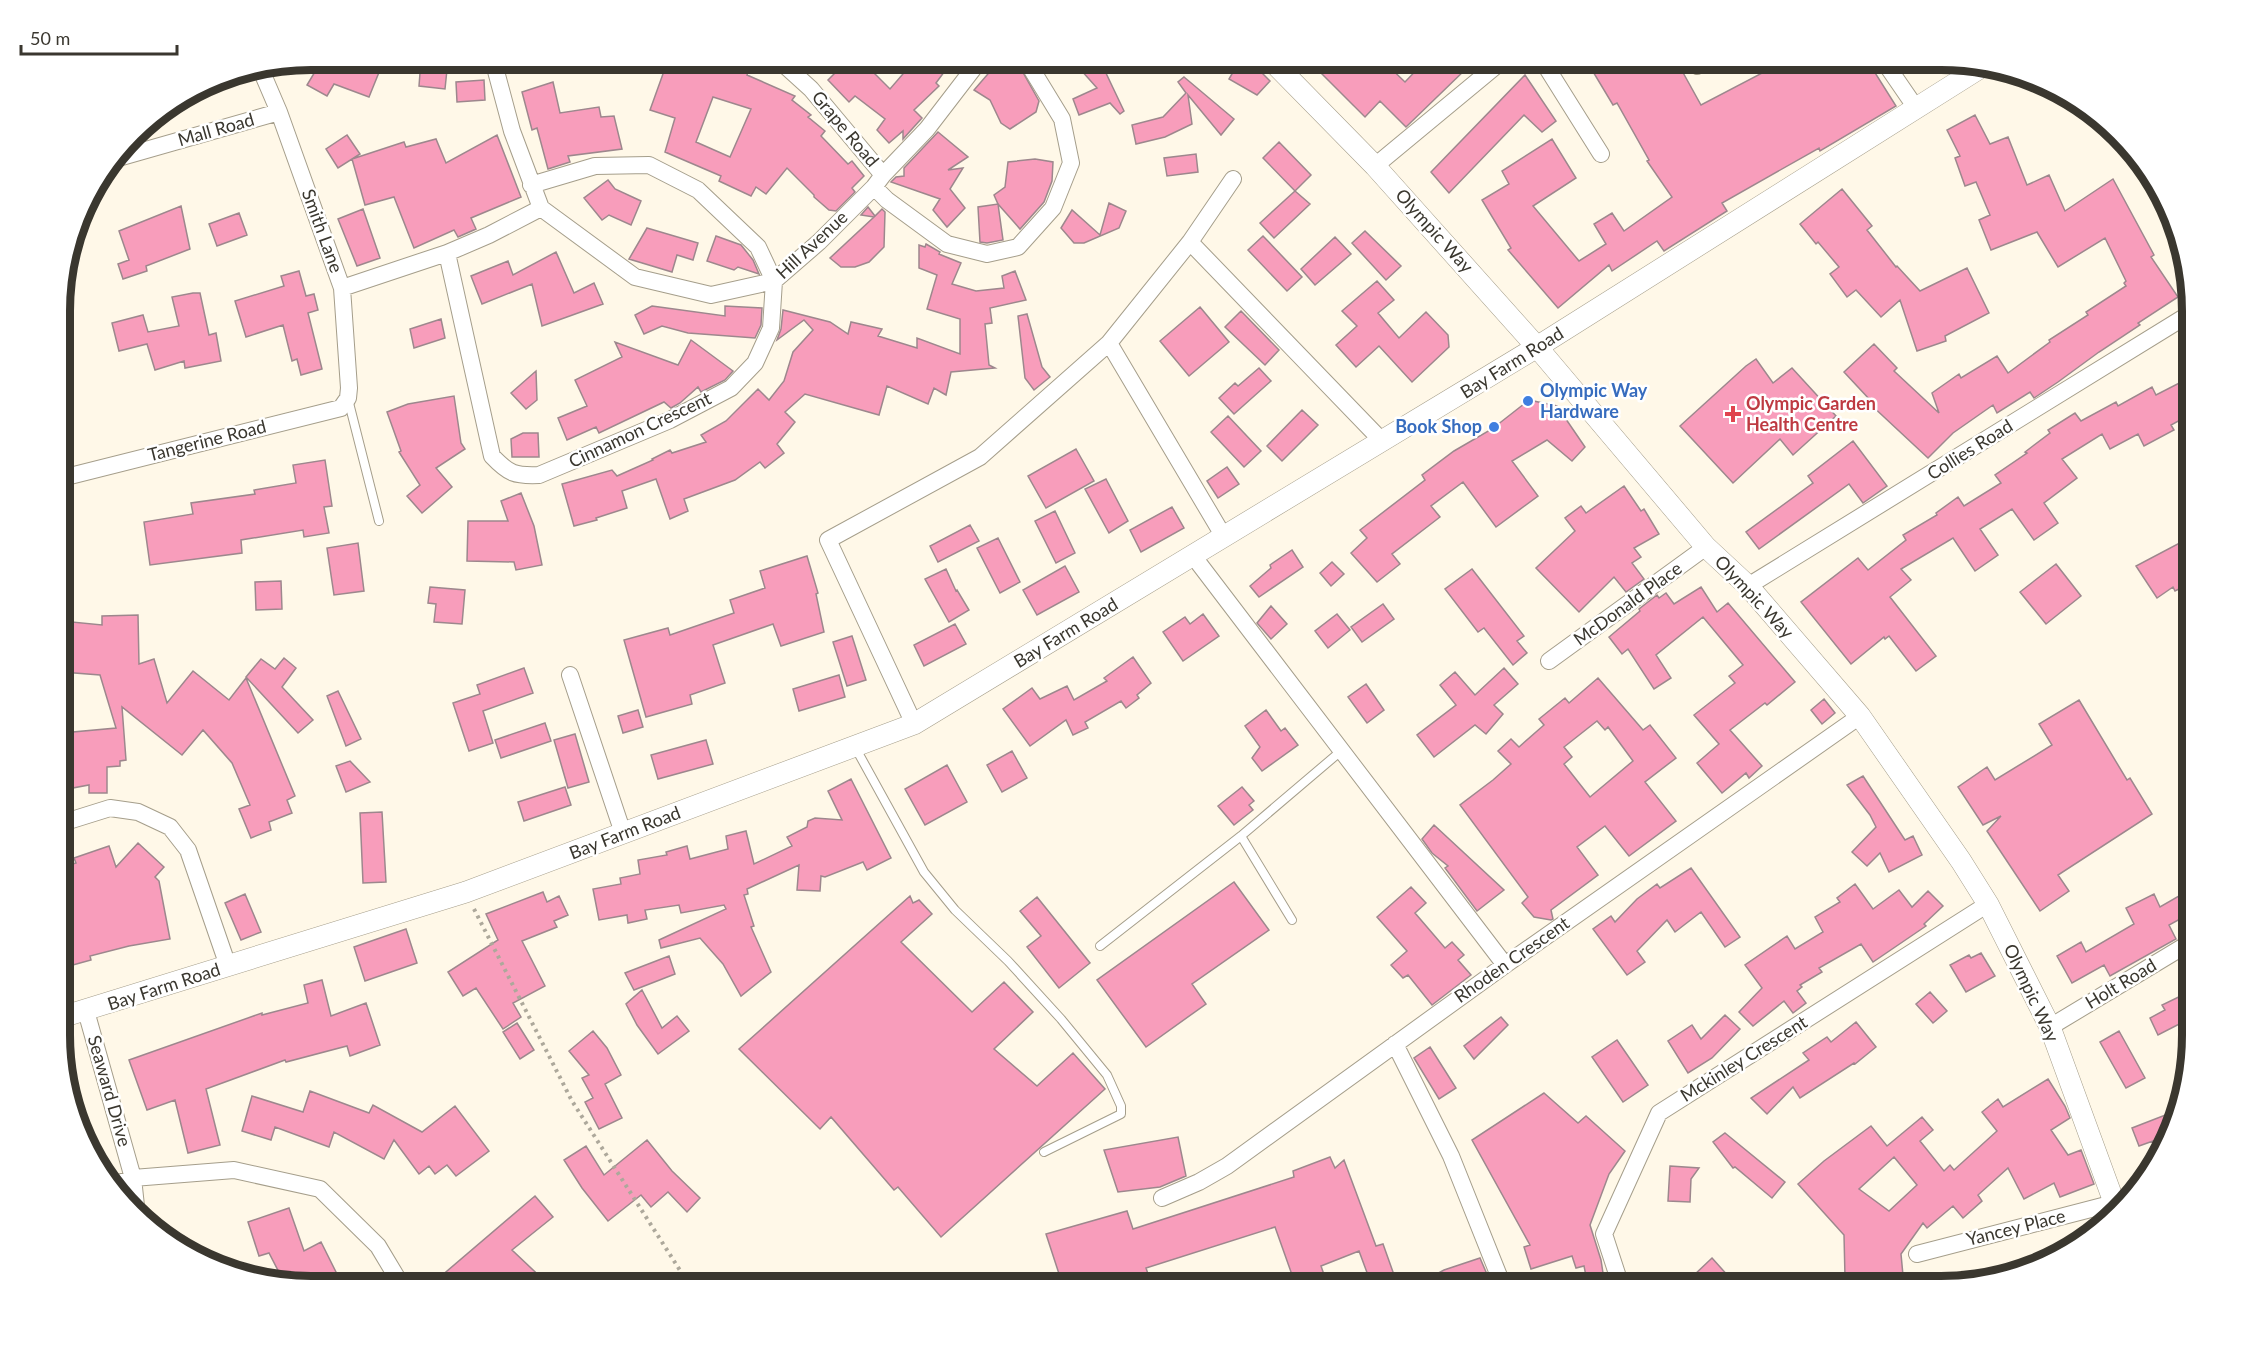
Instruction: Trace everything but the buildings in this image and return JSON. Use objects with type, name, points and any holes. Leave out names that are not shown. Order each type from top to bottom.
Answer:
[{"type":"street","points":[[342,288],[447,253],[489,235],[541,208],[512,131],[496,70]]},
{"type":"street","name":"Grape Road","points":[[790,70],[811,89],[878,181],[886,200],[948,244],[987,254],[1018,247],[1053,208],[1071,163],[1062,119],[1032,70]]},
{"type":"street","name":"Hill Avenue","points":[[541,208],[635,277],[711,295],[774,281],[819,242],[927,129],[972,70]]},
{"type":"street","name":"Olympic Way","points":[[1281,70],[1375,166],[1538,347],[1706,548],[1748,586],[1860,716],[1961,861],[1988,904],[2050,1027],[2114,1202]]},
{"type":"street","points":[[1375,166],[1482,70]]},
{"type":"street","points":[[1548,70],[1601,154]]},
{"type":"street","points":[[1890,70],[1916,108]]},
{"type":"street","name":"Bay Farm Road","points":[[70,1015],[466,892],[914,724],[1194,557],[1538,347],[1972,73]]},
{"type":"street","name":"Smith Lane","points":[[263,75],[279,112],[342,288],[348,398]]},
{"type":"street","name":"Mall Road","points":[[128,155],[279,112]]},
{"type":"street","name":"Cinnamon Crescent","points":[[447,253],[492,456],[502,467],[517,476],[539,475],[670,420],[730,387],[756,363],[771,328],[774,281],[758,247],[698,190],[649,165],[595,166],[531,185]]},
{"type":"street","points":[[914,724],[828,540],[980,457],[1109,343],[1190,242],[1233,179]]},
{"type":"street","points":[[1190,242],[1383,442]]},
{"type":"street","name":"Collies Road","points":[[1748,586],[2182,319]]},
{"type":"street","points":[[1109,343],[1224,537]]},
{"type":"street","name":"Tangerine Road","points":[[70,476],[341,408],[348,398]]},
{"type":"street","name":"McDonald Place","points":[[1549,661],[1706,548]]},
{"type":"street","points":[[1194,557],[1505,965]]},
{"type":"street","points":[[570,675],[623,833]]},
{"type":"street","name":"Rhoden Crescent","points":[[1162,1198],[1199,1182],[1227,1166],[1505,965],[1860,716]]},
{"type":"street","points":[[70,820],[110,808],[138,812],[170,827],[188,850],[228,966]]},
{"type":"street","name":"Mckinley Crescent","points":[[1618,1276],[1604,1234],[1659,1113],[1988,904]]},
{"type":"street","name":"Holt Road","points":[[2050,1027],[2182,948]]},
{"type":"street","name":"Seaward Drive","points":[[86,1011],[134,1178],[136,1199]]},
{"type":"street","points":[[1395,1044],[1450,1156],[1499,1276]]},
{"type":"street","points":[[121,1182],[134,1178],[234,1170],[320,1189],[378,1246],[396,1276]]},
{"type":"street","name":"Yancey Place","points":[[1917,1254],[2105,1211]]},
{"type":"lane","points":[[348,398],[378,521]]},
{"type":"lane","points":[[855,746],[924,872],[954,910],[1008,961],[1061,1019],[1107,1076],[1121,1106],[1121,1114],[1044,1152]]},
{"type":"lane","points":[[1100,946],[1241,836],[1341,751]]},
{"type":"lane","points":[[1241,836],[1292,920]]},
{"type":"path","points":[[466,892],[572,1101],[684,1276]]},
{"type":"place","name":"Olympic Way Hardware","points":[[1528,401]]},
{"type":"place","name":"Olympic Garden Health Centre","points":[[1733,414]]},
{"type":"place","name":"Book Shop","points":[[1494,427]]}]
